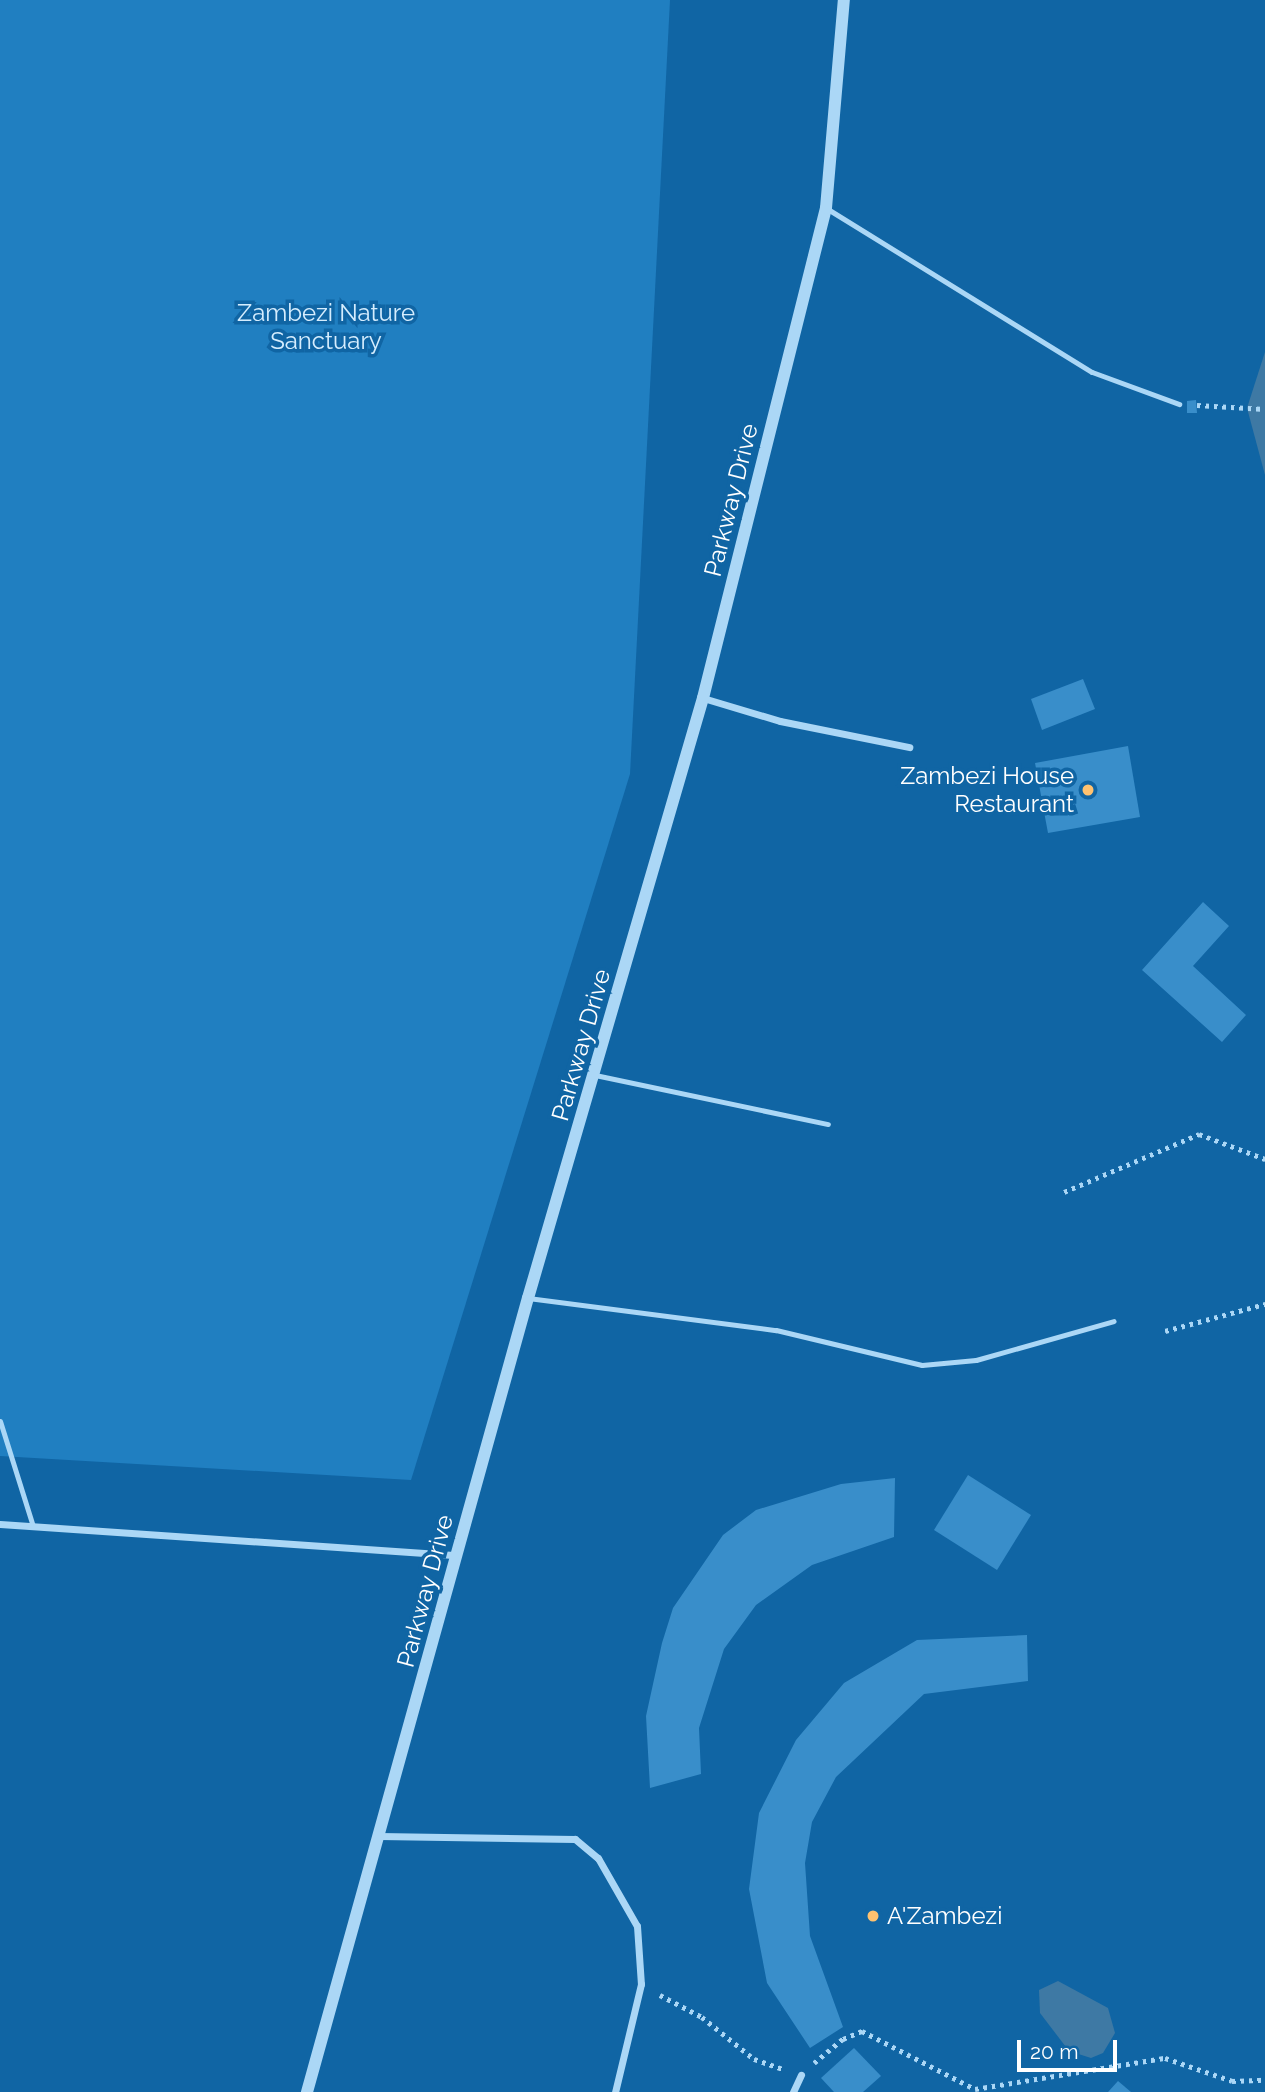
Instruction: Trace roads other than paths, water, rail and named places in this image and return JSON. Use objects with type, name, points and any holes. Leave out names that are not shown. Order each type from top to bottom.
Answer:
[{"type":"street","name":"Parkway Drive","points":[[307,2092],[528,1298],[703,698],[826,208],[844,0]]},
{"type":"street","points":[[703,698],[780,721],[909,747]]},
{"type":"street","points":[[0,1524],[457,1555]]},
{"type":"street","points":[[379,1836],[575,1839],[598,1858],[627,1904],[637,1926],[640,1984],[615,2092]]},
{"type":"street","points":[[793,2092],[801,2075]]},
{"type":"lane","points":[[826,208],[1091,372],[1179,404]]},
{"type":"lane","points":[[595,1075],[828,1124]]},
{"type":"lane","points":[[528,1298],[776,1330],[922,1365],[976,1360],[1114,1321]]},
{"type":"lane","points":[[0,1421],[33,1526]]},
{"type":"place","name":"Zambezi House Restaurant","points":[[1088,790]]},
{"type":"place","name":"A'Zambezi","points":[[873,1916]]},
{"type":"park label","name":"Zambezi Nature Sanctuary","points":[[326,327]]}]
